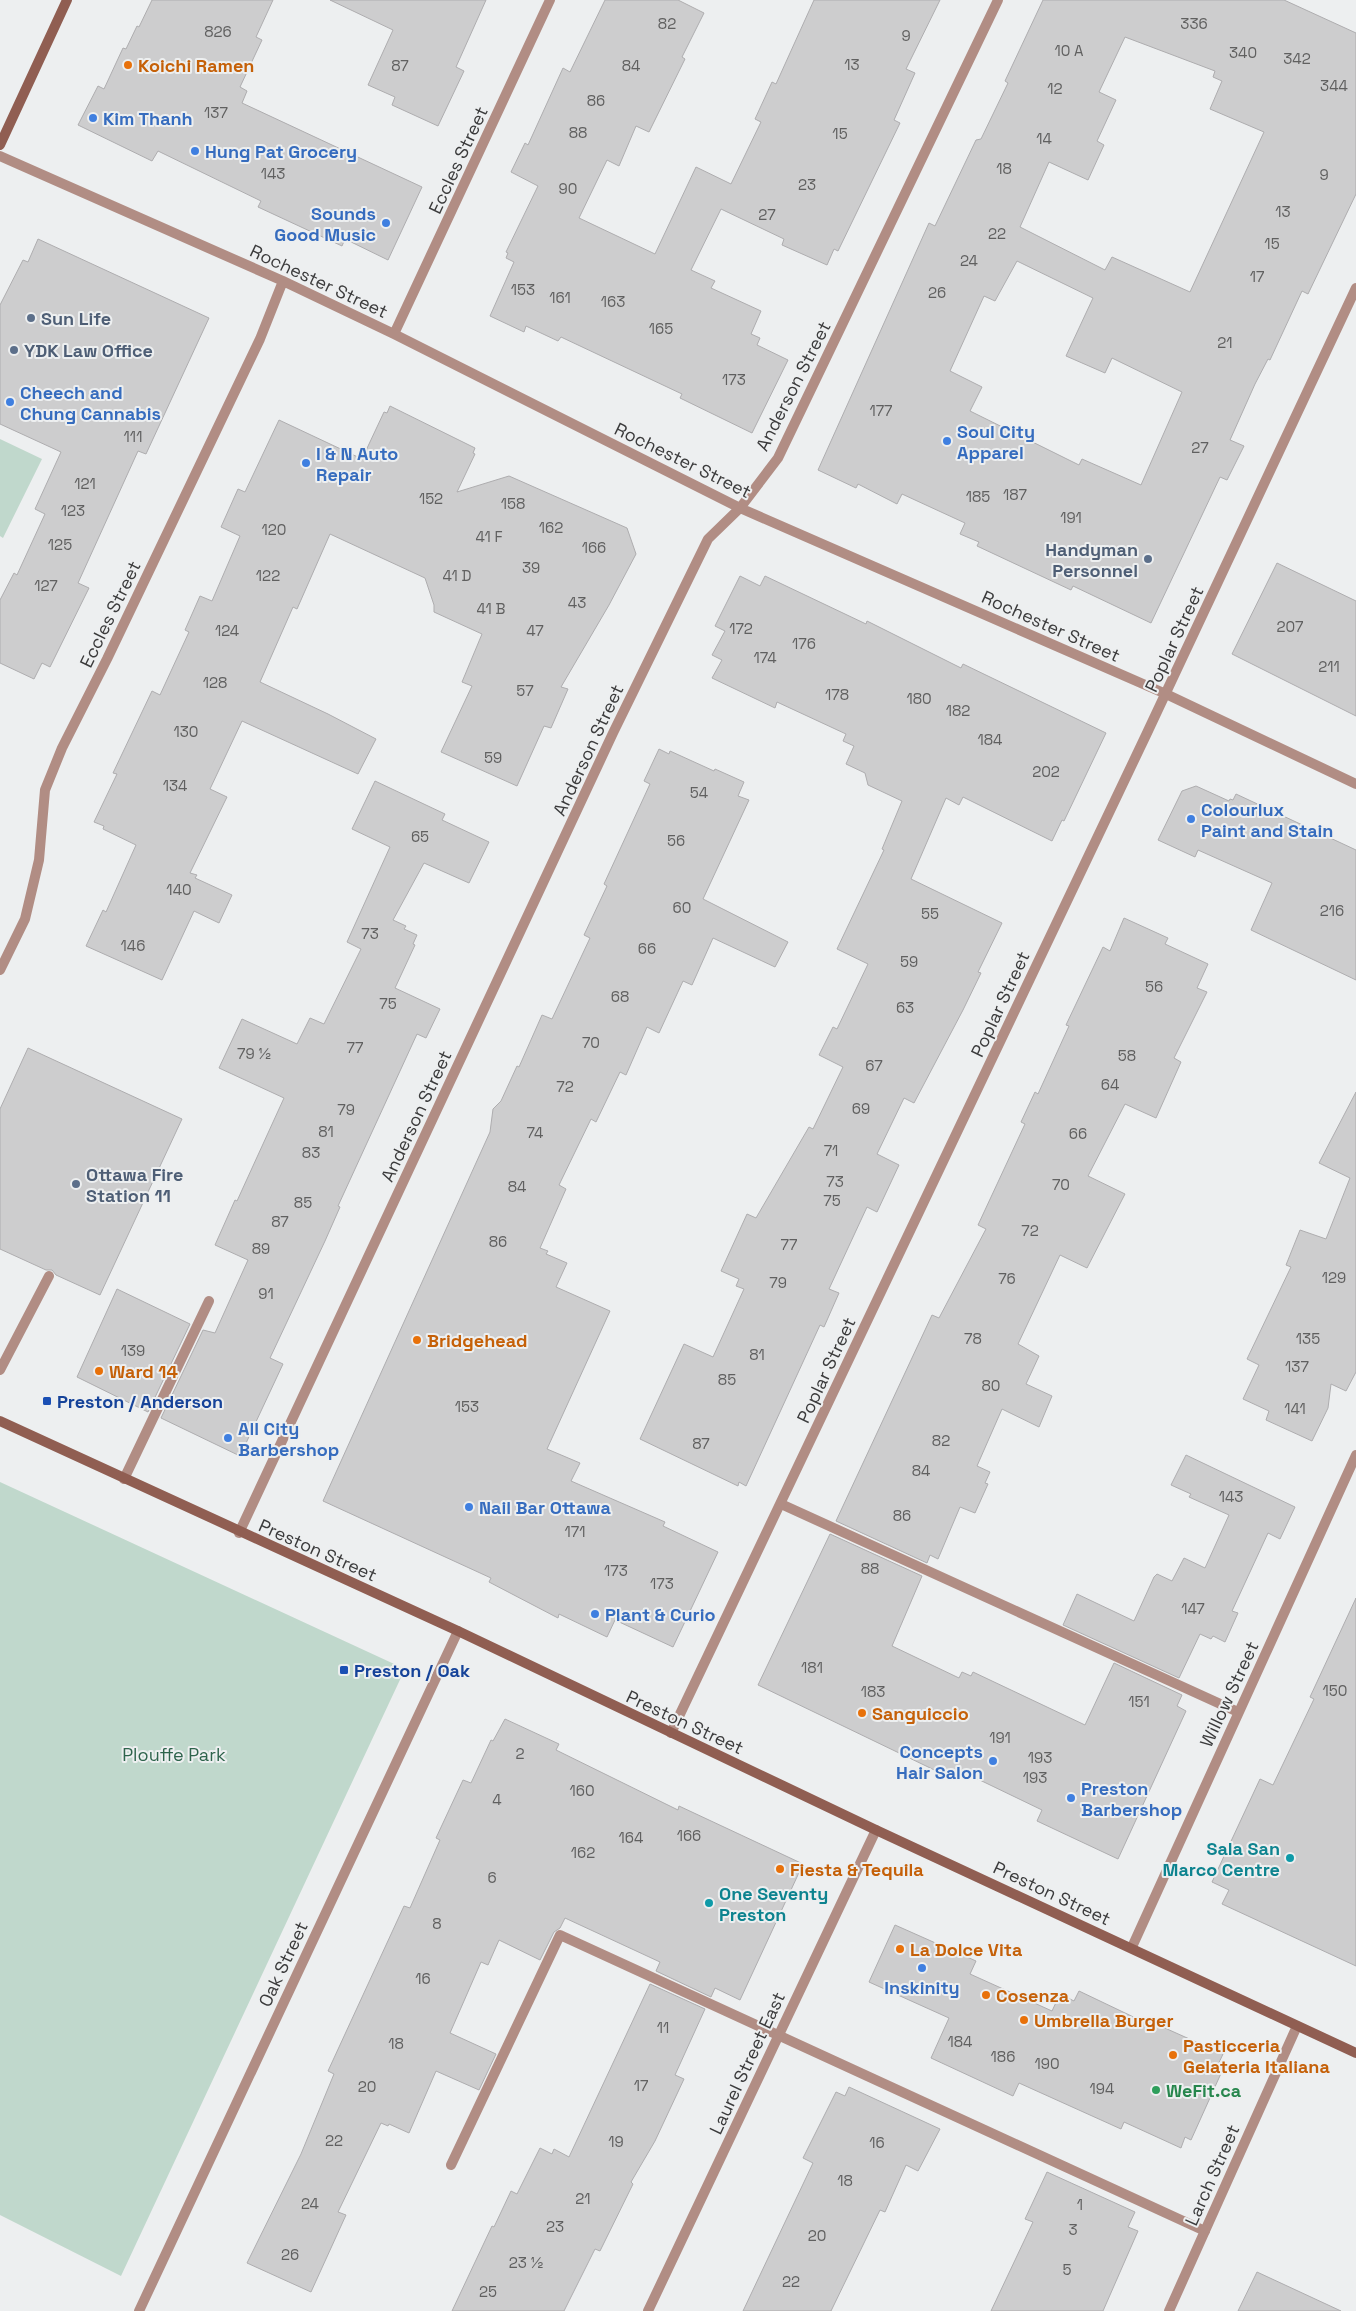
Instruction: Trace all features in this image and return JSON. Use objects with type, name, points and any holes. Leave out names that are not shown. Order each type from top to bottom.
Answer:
[{"type":"main road","points":[[0,145],[68,0]]},
{"type":"main road","name":"Preston Street","points":[[0,1421],[458,1631],[876,1830],[1132,1947],[1356,2053]]},
{"type":"street","name":"Eccles Street","points":[[394,334],[550,0]]},
{"type":"street","name":"Anderson Street","points":[[239,1532],[605,751],[708,539],[740,508],[778,458],[998,0]]},
{"type":"street","name":"Rochester Street","points":[[0,156],[283,281],[394,334],[740,508],[1166,694],[1356,784]]},
{"type":"street","name":"Eccles Street","points":[[0,970],[25,919],[39,860],[45,790],[62,748],[107,659],[260,339],[283,281]]},
{"type":"street","name":"Poplar Street","points":[[671,1733],[1166,694],[1356,288]]},
{"type":"street","points":[[0,1370],[49,1276]]},
{"type":"street","points":[[124,1479],[209,1300]]},
{"type":"street","name":"Willow Street","points":[[1132,1947],[1356,1455]]},
{"type":"street","points":[[781,1504],[1238,1712]]},
{"type":"street","name":"Oak Street","points":[[139,2311],[458,1631]]},
{"type":"street","name":"Laurel Street East","points":[[648,2311],[876,1830]]},
{"type":"street","points":[[452,2165],[560,1935],[1205,2231]]},
{"type":"street","name":"Larch Street","points":[[1170,2311],[1297,2026]]},
{"type":"green space","points":[[0,439],[42,459],[3,538],[0,536]]},
{"type":"green space","name":"Plouffe Park","points":[[0,1482],[405,1669],[121,2276],[0,2215]]},
{"type":"building","points":[[152,0],[273,0],[256,37],[262,40],[240,87],[247,91],[242,103],[422,187],[388,260],[345,239],[342,246],[258,207],[261,201],[158,151],[152,161],[78,125],[98,86],[104,89],[123,48],[126,49]]},
{"type":"building","points":[[330,0],[486,0],[456,67],[464,71],[438,126],[392,105],[395,97],[368,85],[393,30]]},
{"type":"building","points":[[605,0],[678,0],[704,13],[682,57],[685,59],[649,132],[636,126],[619,166],[607,160],[579,218],[655,254],[696,167],[731,184],[761,122],[755,119],[772,82],[776,84],[814,0],[940,0],[906,69],[915,73],[894,120],[900,123],[838,251],[834,249],[827,265],[782,245],[784,239],[721,209],[691,270],[715,281],[711,288],[761,311],[751,334],[760,338],[757,345],[788,360],[752,433],[680,398],[682,394],[561,337],[558,341],[526,326],[524,332],[490,316],[514,262],[506,258],[508,253],[506,252],[538,186],[511,172],[525,143],[528,145],[563,68],[570,72]]},
{"type":"building","points":[[1043,0],[1284,0],[1356,33],[1356,194],[1308,294],[1302,291],[1270,360],[1268,359],[1255,384],[1230,440],[1244,446],[1227,480],[1220,477],[1151,623],[1073,586],[1071,590],[977,546],[979,542],[960,534],[965,523],[902,494],[897,504],[858,484],[856,488],[818,470],[929,223],[935,226],[976,140],[981,139],[1008,83],[1005,81]],"holes":[[[1125,37],[1215,71],[1213,77],[1222,81],[1210,109],[1264,132],[1190,292],[1112,257],[1105,270],[1020,227],[1049,162],[1088,180],[1104,145],[1097,141],[1116,100],[1099,92]],[[1017,261],[1093,298],[1066,356],[1105,373],[1112,358],[1182,392],[1141,485],[1082,459],[1079,465],[970,411],[982,387],[950,371],[984,296],[995,301]]]},
{"type":"building","points":[[38,239],[209,318],[146,454],[138,451],[78,583],[89,588],[50,667],[42,663],[34,679],[0,663],[0,600],[14,573],[17,575],[45,514],[35,509],[61,452],[0,424],[0,305],[23,260],[28,262]]},
{"type":"building","points":[[390,406],[475,448],[473,453],[475,454],[457,492],[509,476],[627,528],[636,554],[609,605],[561,687],[568,689],[551,728],[544,726],[517,786],[441,752],[472,686],[462,682],[482,634],[434,612],[434,605],[425,578],[330,534],[297,609],[293,607],[260,682],[376,739],[358,774],[242,721],[210,789],[227,797],[190,873],[197,875],[195,878],[232,895],[219,923],[194,911],[162,980],[86,946],[103,910],[106,912],[136,845],[103,829],[104,826],[94,822],[117,774],[113,773],[152,691],[160,695],[189,632],[185,630],[200,596],[212,601],[240,536],[221,527],[238,489],[245,492],[279,420],[362,459],[384,412],[387,413]]},
{"type":"building","points":[[1277,563],[1356,601],[1356,716],[1232,654]]},
{"type":"building","points":[[740,576],[760,586],[765,576],[866,624],[867,621],[961,668],[963,664],[1106,733],[1064,821],[1062,820],[1052,841],[963,797],[959,805],[946,798],[911,879],[1002,923],[978,972],[981,973],[963,1010],[914,1103],[904,1098],[877,1154],[899,1165],[877,1212],[867,1207],[829,1289],[839,1293],[824,1327],[820,1325],[746,1486],[739,1482],[738,1486],[640,1439],[684,1344],[713,1357],[744,1289],[736,1286],[739,1279],[721,1271],[747,1214],[756,1218],[809,1127],[813,1129],[843,1067],[819,1055],[833,1027],[837,1029],[868,964],[837,949],[884,850],[882,849],[902,801],[868,785],[865,773],[846,764],[854,746],[843,741],[846,734],[777,702],[775,708],[712,678],[722,660],[712,655],[725,631],[715,626]]},
{"type":"building","points":[[659,749],[669,754],[670,751],[744,782],[738,796],[749,800],[703,899],[788,942],[775,967],[713,938],[692,985],[683,981],[659,1033],[647,1027],[626,1075],[620,1072],[596,1122],[591,1119],[559,1185],[566,1189],[540,1248],[548,1251],[546,1254],[567,1263],[556,1287],[610,1311],[547,1449],[580,1463],[571,1481],[665,1522],[663,1526],[718,1552],[673,1647],[615,1620],[607,1637],[559,1614],[558,1618],[489,1582],[491,1578],[323,1501],[490,1132],[493,1109],[501,1101],[517,1066],[519,1067],[542,1015],[552,1019],[590,938],[584,935],[607,886],[604,884],[650,784],[644,781]]},
{"type":"building","points":[[375,781],[445,814],[442,820],[489,842],[469,883],[424,863],[393,920],[406,926],[404,929],[417,935],[413,944],[415,945],[395,988],[440,1009],[426,1038],[417,1034],[338,1206],[340,1207],[325,1241],[270,1358],[283,1364],[240,1456],[161,1418],[203,1330],[215,1333],[248,1260],[215,1245],[284,1098],[219,1068],[242,1019],[297,1044],[310,1018],[324,1024],[361,949],[347,942],[390,847],[352,829]]},
{"type":"building","points":[[1196,786],[1229,801],[1230,799],[1233,800],[1236,794],[1356,850],[1356,980],[1251,930],[1272,883],[1198,850],[1195,857],[1158,840],[1182,791]]},
{"type":"building","points":[[1124,918],[1168,938],[1165,944],[1208,964],[1197,988],[1207,992],[1174,1058],[1181,1062],[1156,1118],[1125,1104],[1088,1176],[1125,1194],[1087,1268],[1060,1255],[1018,1344],[1039,1356],[1026,1384],[1052,1396],[1039,1427],[1002,1409],[977,1466],[990,1472],[985,1483],[988,1484],[975,1513],[960,1507],[938,1559],[930,1555],[927,1563],[836,1521],[932,1315],[939,1318],[986,1229],[978,1225],[1025,1124],[1021,1122],[1035,1092],[1038,1094],[1069,1026],[1066,1025],[1103,947],[1110,951]]},
{"type":"building","name":"Ottawa Fire Station 11","points":[[28,1048],[182,1119],[100,1295],[56,1275],[52,1270],[46,1270],[0,1249],[0,1109]]},
{"type":"building","points":[[1356,1092],[1356,1372],[1346,1391],[1331,1384],[1328,1408],[1312,1441],[1266,1420],[1269,1411],[1243,1399],[1259,1365],[1247,1359],[1291,1267],[1286,1265],[1300,1230],[1326,1239],[1350,1178],[1319,1163]]},
{"type":"building","points":[[117,1289],[190,1324],[148,1412],[77,1377]]},
{"type":"building","points":[[1186,1455],[1295,1507],[1280,1539],[1268,1533],[1232,1611],[1238,1613],[1225,1642],[1213,1636],[1211,1639],[1200,1634],[1179,1678],[1063,1625],[1077,1594],[1134,1621],[1157,1574],[1172,1581],[1184,1558],[1205,1568],[1229,1515],[1189,1497],[1191,1494],[1171,1485]]},
{"type":"building","points":[[830,1534],[922,1576],[892,1646],[959,1678],[962,1672],[971,1676],[973,1672],[1085,1725],[1114,1663],[1182,1695],[1177,1706],[1186,1711],[1118,1859],[1037,1821],[1042,1810],[959,1770],[953,1779],[758,1685]]},
{"type":"building","name":"Sala San Marco Centre","points":[[1356,1598],[1356,1966],[1222,1904],[1229,1890],[1212,1882],[1260,1779],[1273,1785],[1314,1699],[1310,1697]]},
{"type":"building","points":[[505,1719],[559,1744],[556,1750],[678,1810],[679,1806],[803,1864],[740,2000],[715,1988],[711,1997],[656,1971],[660,1962],[565,1918],[560,1928],[554,1932],[540,1960],[499,1940],[488,1965],[481,1962],[450,2033],[496,2054],[479,2090],[436,2071],[409,2133],[389,2124],[388,2126],[381,2123],[338,2212],[346,2215],[311,2292],[247,2263],[301,2154],[334,2074],[328,2071],[404,1906],[410,1908],[440,1840],[436,1838],[463,1780],[471,1783],[491,1740],[493,1741]]},
{"type":"building","points":[[895,1925],[976,1961],[970,1974],[1052,2011],[1060,1994],[1074,2001],[1079,1991],[1146,2023],[1147,2020],[1223,2054],[1217,2067],[1223,2069],[1191,2140],[1185,2137],[1181,2148],[1124,2122],[1121,2129],[1019,2083],[1013,2096],[931,2058],[949,2018],[869,1982]]},
{"type":"building","points":[[650,1984],[705,2009],[675,2075],[684,2079],[655,2141],[631,2182],[633,2184],[600,2251],[595,2249],[564,2311],[452,2311],[492,2226],[494,2227],[511,2191],[517,2194],[540,2148],[552,2154],[554,2149],[569,2157]]},
{"type":"building","points":[[849,2087],[940,2129],[918,2171],[906,2165],[885,2212],[880,2210],[831,2311],[743,2311],[813,2163],[803,2158],[836,2092],[845,2096]]},
{"type":"building","points":[[1047,2172],[1135,2212],[1128,2227],[1138,2231],[1103,2311],[991,2311],[1033,2222],[1025,2219]]},
{"type":"building","points":[[1257,2272],[1341,2311],[1238,2311]]},
{"type":"place","name":"Koichi Ramen","points":[[128,65]]},
{"type":"place","name":"Kim Thanh","points":[[93,118]]},
{"type":"place","name":"Hung Pat Grocery","points":[[195,151]]},
{"type":"place","name":"Sounds Good Music","points":[[386,223]]},
{"type":"place","name":"Sun Life","points":[[31,318]]},
{"type":"place","name":"YDK Law Office","points":[[14,350]]},
{"type":"place","name":"Cheech and Chung Cannabis","points":[[10,402]]},
{"type":"place","name":"Soul City Apparel","points":[[947,441]]},
{"type":"place","name":"I & N Auto Repair","points":[[306,463]]},
{"type":"place","name":"Handyman Personnel","points":[[1148,559]]},
{"type":"place","name":"Colourlux Paint and Stain","points":[[1191,819]]},
{"type":"place","name":"Ottawa Fire Station 11","points":[[76,1184]]},
{"type":"place","name":"Bridgehead","points":[[417,1340]]},
{"type":"place","name":"Ward 14","points":[[99,1371]]},
{"type":"place","name":"Preston / Anderson","points":[[47,1401]]},
{"type":"place","name":"All City Barbershop","points":[[228,1438]]},
{"type":"place","name":"Nail Bar Ottawa","points":[[469,1507]]},
{"type":"place","name":"Plant & Curio","points":[[595,1614]]},
{"type":"place","name":"Preston / Oak","points":[[344,1670]]},
{"type":"place","name":"Sanguiccio","points":[[862,1713]]},
{"type":"place","name":"Concepts Hair Salon","points":[[993,1761]]},
{"type":"place","name":"Preston Barbershop","points":[[1071,1798]]},
{"type":"place","name":"Sala San Marco Centre","points":[[1290,1858]]},
{"type":"place","name":"Fiesta & Tequila","points":[[780,1869]]},
{"type":"place","name":"One Seventy Preston","points":[[709,1903]]},
{"type":"place","name":"La Dolce Vita","points":[[900,1949]]},
{"type":"place","name":"Inskinity","points":[[922,1968]]},
{"type":"place","name":"Cosenza","points":[[986,1995]]},
{"type":"place","name":"Umbrella Burger","points":[[1024,2020]]},
{"type":"place","name":"Pasticceria Gelateria Italiana","points":[[1173,2055]]},
{"type":"place","name":"WeFit.ca","points":[[1156,2090]]}]
